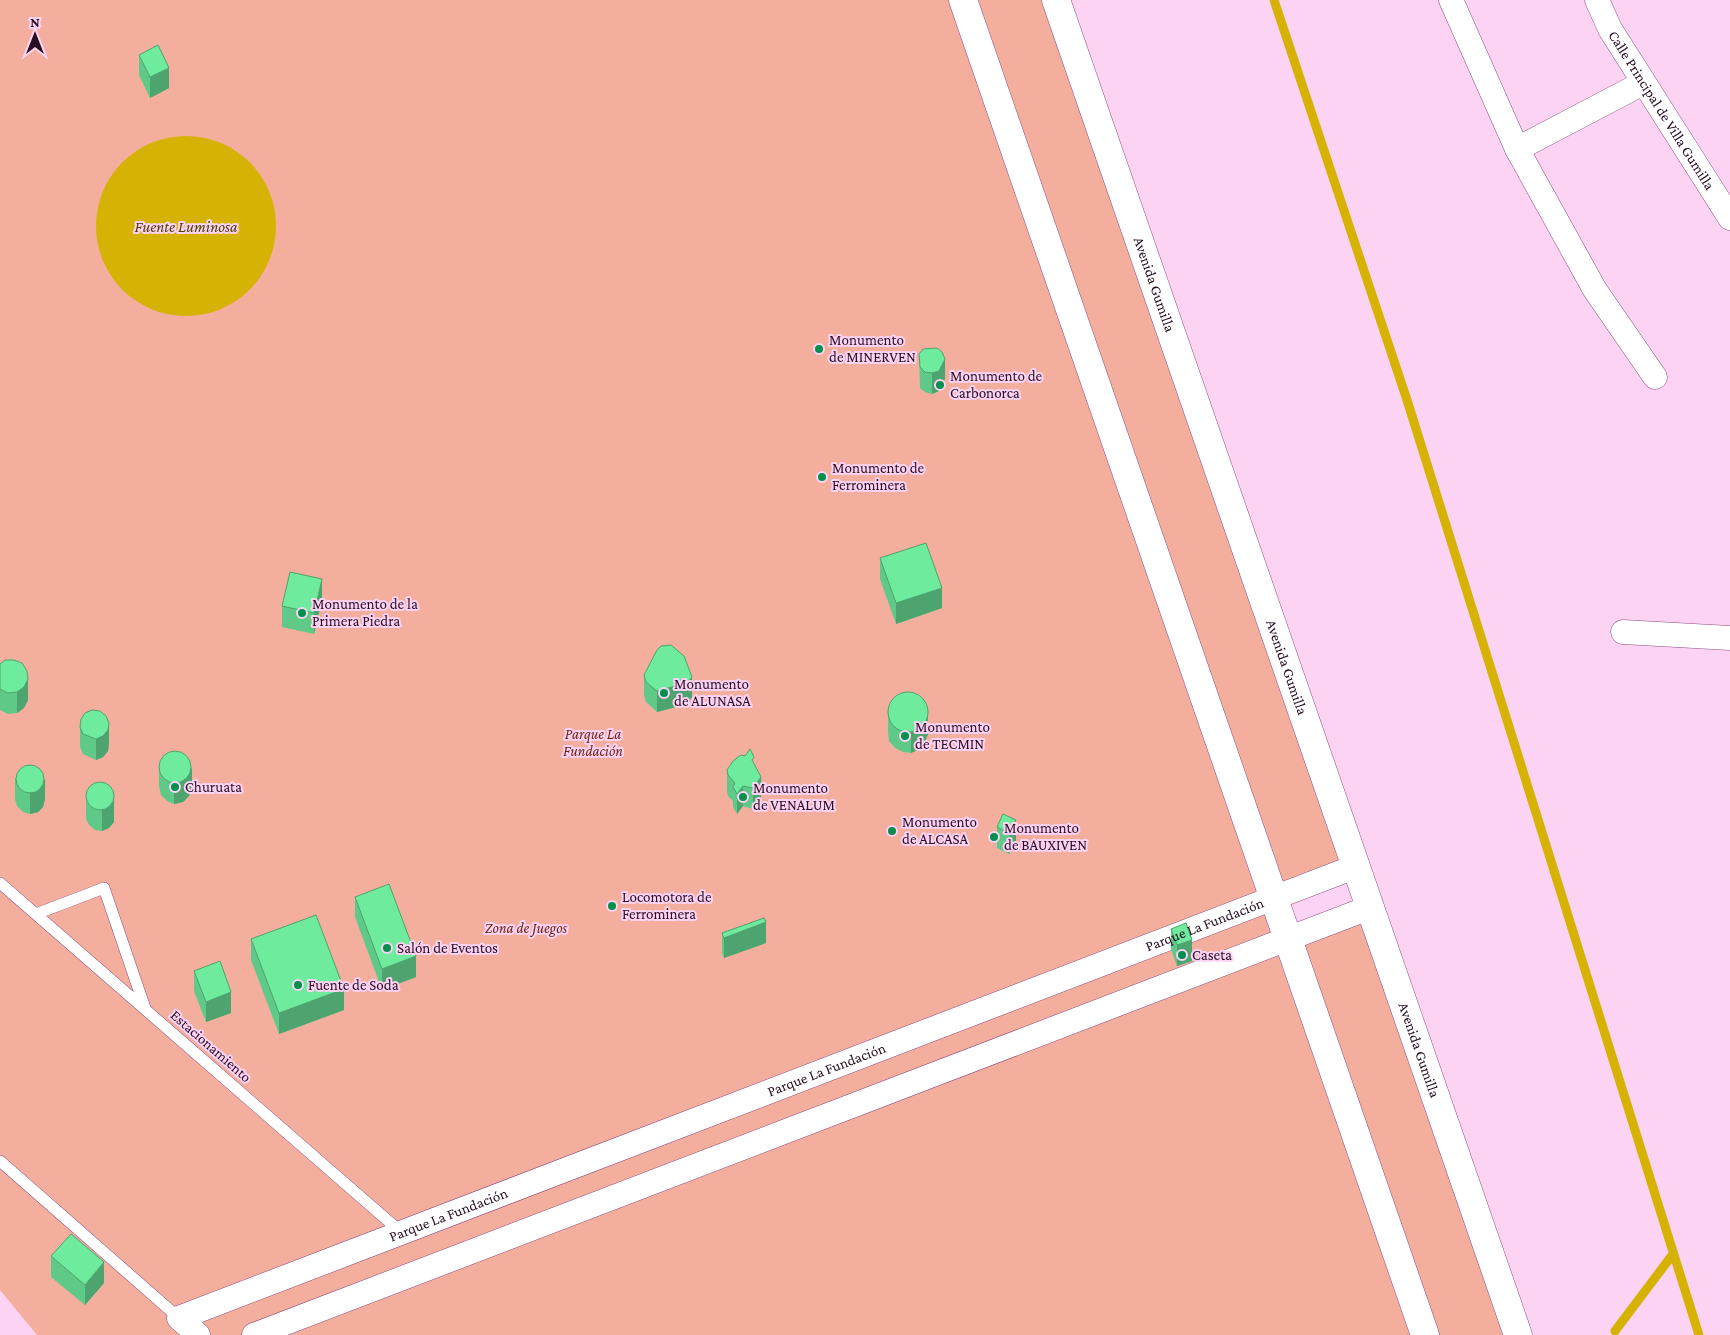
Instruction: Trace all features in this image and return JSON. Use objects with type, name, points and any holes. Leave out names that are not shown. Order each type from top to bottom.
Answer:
[{"type":"main road","points":[[963,0],[1426,1335]]},
{"type":"main road","name":"Avenida Gumilla","points":[[1056,0],[1518,1335]]},
{"type":"street","points":[[1451,0],[1517,149],[1595,290],[1656,377]]},
{"type":"street","name":"Calle Principal de Villa Gumilla","points":[[1597,0],[1610,29],[1730,218]]},
{"type":"street","points":[[1517,149],[1644,83]]},
{"type":"street","points":[[1623,632],[1730,638]]},
{"type":"street","name":"Parque La Fundación","points":[[180,1318],[1357,866]]},
{"type":"street","points":[[254,1335],[1371,907]]},
{"type":"street","points":[[180,1318],[198,1335]]},
{"type":"lane","name":"Estacionamiento","points":[[0,883],[402,1233]]},
{"type":"lane","points":[[36,914],[104,888],[146,1010]]},
{"type":"lane","points":[[0,1161],[180,1318]]},
{"type":"green space","name":"Parque La Fundación","points":[[0,0],[963,0],[1425,1335],[37,1335],[0,1290]]},
{"type":"green space","points":[[969,0],[1051,0],[1353,865],[1276,895]]},
{"type":"green space","points":[[1370,911],[1514,1335],[1431,1335],[1292,940]]},
{"type":"water","name":"Fuente Luminosa","points":[[177,136],[195,136],[220,143],[236,151],[250,162],[261,176],[269,192],[276,217],[276,235],[269,260],[261,276],[250,290],[236,301],[212,312],[195,316],[177,316],[160,312],[136,301],[116,283],[100,252],[96,235],[96,217],[100,200],[111,176],[129,156],[160,140]]},
{"type":"building","points":[[158,45],[169,68],[150,77],[139,55]]},
{"type":"building","points":[[937,348],[942,352],[945,359],[939,371],[925,372],[920,367],[919,354],[923,349]]},
{"type":"building","points":[[926,543],[942,588],[896,603],[880,558]]},
{"type":"building","points":[[290,572],[322,579],[314,613],[282,606]]},
{"type":"building","points":[[671,645],[684,656],[692,677],[687,683],[657,691],[646,682],[644,675],[657,650],[661,646]]},
{"type":"building","points":[[5,660],[14,660],[22,663],[27,671],[28,679],[24,687],[17,692],[8,693],[0,689],[0,664]]},
{"type":"building","points":[[908,692],[922,698],[928,712],[922,726],[908,732],[894,726],[888,712],[894,698]]},
{"type":"building","points":[[92,710],[100,711],[106,716],[109,723],[108,730],[103,736],[96,739],[83,734],[80,727],[81,719],[85,713]]},
{"type":"building","points":[[750,749],[754,757],[752,760],[761,777],[753,788],[743,786],[737,794],[733,787],[735,783],[728,775],[727,770],[733,761],[741,755],[745,756]]},
{"type":"building","points":[[175,751],[181,752],[186,756],[190,761],[190,773],[186,778],[181,782],[175,783],[169,782],[164,778],[160,773],[159,767],[160,761],[164,756],[169,752]]},
{"type":"building","points":[[30,765],[40,769],[44,779],[40,789],[30,793],[20,789],[16,779],[20,769]]},
{"type":"building","points":[[100,782],[110,786],[114,796],[110,806],[100,810],[90,806],[86,796],[90,786]]},
{"type":"building","points":[[1003,814],[1016,820],[1009,833],[997,827]]},
{"type":"building","points":[[389,884],[416,956],[382,969],[355,897]]},
{"type":"building","points":[[316,915],[344,989],[279,1013],[251,939]]},
{"type":"building","points":[[764,918],[766,922],[724,938],[722,933]]},
{"type":"building","points":[[1186,923],[1192,940],[1177,945],[1171,929]]},
{"type":"building","points":[[220,961],[231,992],[206,1002],[194,971]]},
{"type":"building","points":[[71,1234],[104,1262],[85,1285],[51,1256]]},
{"type":"waterway","points":[[1274,0],[1407,400],[1699,1335]]},
{"type":"waterway","points":[[1615,1331],[1673,1254]]},
{"type":"place","name":"Monumento de MINERVEN","points":[[819,349]]},
{"type":"place","name":"Monumento de Carbonorca","points":[[940,385]]},
{"type":"place","name":"Monumento de Ferrominera","points":[[822,477]]},
{"type":"place","name":"Monumento de la Primera Piedra","points":[[302,613]]},
{"type":"place","name":"Monumento de ALUNASA","points":[[664,693]]},
{"type":"place","name":"Monumento de TECMIN","points":[[905,736]]},
{"type":"place","name":"Churuata","points":[[175,787]]},
{"type":"place","name":"Monumento de VENALUM","points":[[743,797]]},
{"type":"place","name":"Monumento de ALCASA","points":[[892,831]]},
{"type":"place","name":"Monumento de BAUXIVEN","points":[[994,837]]},
{"type":"place","name":"Locomotora de Ferrominera","points":[[612,906]]},
{"type":"place","name":"Salón de Eventos","points":[[387,948]]},
{"type":"place","name":"Caseta","points":[[1182,955]]},
{"type":"place","name":"Fuente de Soda","points":[[298,985]]},
{"type":"park label","name":"Zona de Juegos","points":[[526,928]]}]
